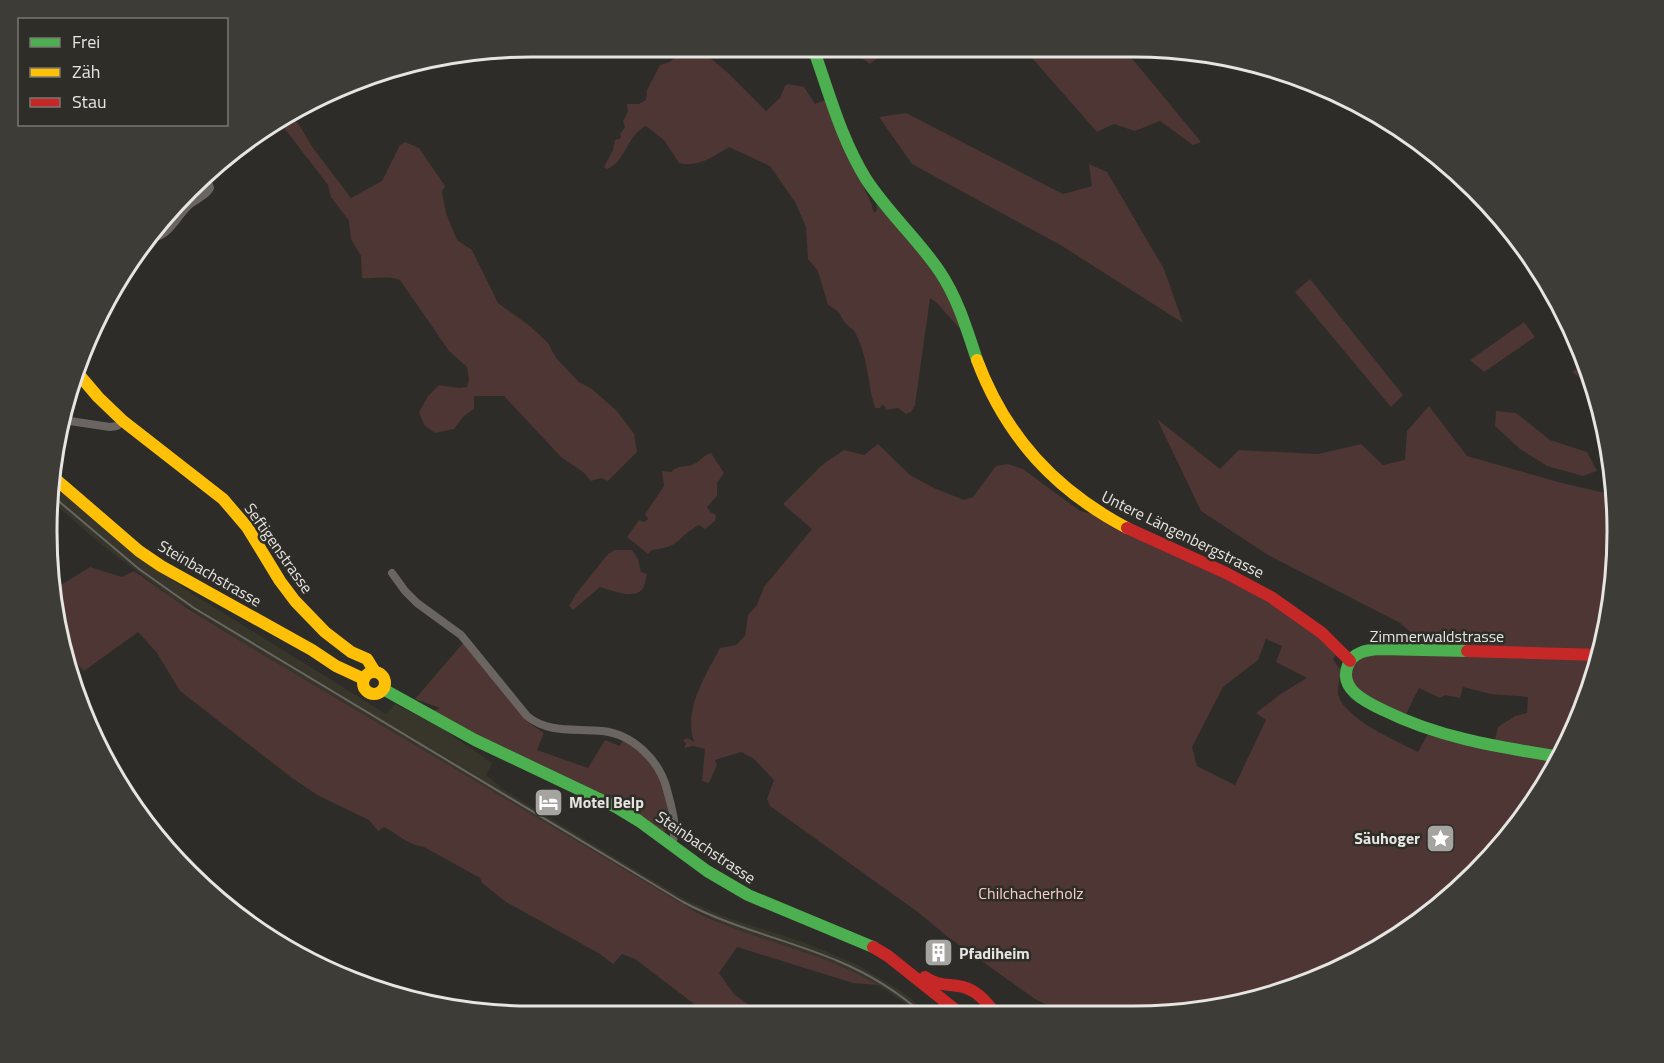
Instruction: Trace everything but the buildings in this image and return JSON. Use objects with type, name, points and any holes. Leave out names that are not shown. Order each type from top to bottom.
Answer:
[{"type":"main road","name":"Untere Längenbergstrasse","points":[[816,57],[840,127],[861,172],[884,205],[929,255],[945,279],[961,309],[981,370],[1000,409],[1041,465],[1078,498],[1123,526],[1237,578],[1273,598],[1326,637],[1350,661]]},
{"type":"main road","name":"Seftigenstrasse","points":[[82,378],[123,421],[202,480],[223,499],[247,527],[295,601],[325,632],[371,662],[375,672]]},
{"type":"main road","name":"Steinbachstrasse","points":[[60,484],[117,534],[161,566],[302,643],[336,666],[364,679],[364,686],[368,691],[374,693],[383,689],[475,740],[616,807],[707,871],[748,895],[854,938],[888,956]]},
{"type":"main road","name":"Zimmerwaldstrasse","points":[[1350,661],[1360,653],[1379,649],[1591,655]]},
{"type":"main road","points":[[1350,661],[1346,675],[1352,690],[1361,698],[1400,717],[1448,736],[1550,755]]},
{"type":"main road","points":[[364,679],[368,674],[375,672],[383,676],[383,689]]},
{"type":"main road","points":[[888,956],[951,1006]]},
{"type":"main road","points":[[888,956],[907,965],[936,985],[957,986],[975,992],[990,1006]]},
{"type":"street","points":[[163,234],[170,229],[188,206],[208,191],[209,184]]},
{"type":"street","points":[[70,421],[110,427],[117,426],[123,421]]},
{"type":"street","points":[[392,573],[417,603],[461,635],[533,721],[545,728],[611,732],[629,741],[645,753],[661,772],[666,786],[675,824],[672,845]]},
{"type":"shaded area","points":[[59,488],[159,571],[199,598],[386,714],[395,704],[440,727],[492,763],[486,775],[505,791],[684,899],[725,917],[803,942],[858,965],[904,993],[920,1006],[908,1006],[886,990],[845,968],[727,926],[681,904],[250,647],[170,596],[103,546],[58,507]]},
{"type":"green space","points":[[709,57],[766,111],[780,98],[788,84],[804,87],[815,104],[827,99],[874,213],[877,210],[876,204],[922,252],[952,301],[963,327],[960,329],[930,298],[915,405],[911,412],[906,414],[898,408],[886,410],[882,405],[880,408],[875,408],[859,340],[838,312],[828,305],[818,271],[808,259],[806,227],[795,202],[770,166],[729,147],[699,163],[679,163],[664,140],[646,126],[634,136],[613,166],[607,169],[604,167],[613,150],[615,140],[621,138],[620,134],[625,127],[623,121],[628,112],[627,104],[639,104],[646,100],[647,90],[660,65],[674,58]]},
{"type":"green space","points":[[860,57],[883,57],[878,59],[870,64]]},
{"type":"green space","points":[[1031,57],[1131,57],[1201,142],[1193,145],[1160,121],[1135,131],[1114,124],[1097,132]]},
{"type":"green space","points":[[906,113],[1063,194],[1092,186],[1089,164],[1107,172],[1164,269],[1183,323],[1062,246],[912,164],[879,117]]},
{"type":"green space","points":[[295,121],[298,123],[313,148],[351,198],[382,181],[400,145],[405,142],[419,148],[445,186],[442,192],[446,213],[457,240],[472,250],[498,303],[530,326],[548,343],[556,358],[579,382],[592,389],[617,411],[634,434],[637,452],[608,481],[601,478],[591,481],[583,472],[561,457],[504,396],[474,396],[474,409],[464,416],[454,429],[435,433],[424,425],[419,412],[428,396],[439,385],[467,387],[469,380],[467,367],[449,351],[400,280],[386,277],[362,278],[361,256],[351,239],[349,221],[331,197],[328,185],[284,127]]},
{"type":"green space","points":[[1310,279],[1403,395],[1391,407],[1295,292]]},
{"type":"green space","points":[[1524,322],[1535,337],[1484,372],[1470,360]]},
{"type":"green space","points":[[1578,368],[1582,380],[1572,372]]},
{"type":"green space","points":[[1429,406],[1467,456],[1605,493],[1606,563],[1598,624],[1592,652],[1427,647],[1400,623],[1268,555],[1201,511],[1157,419],[1220,469],[1239,450],[1318,454],[1361,444],[1383,465],[1405,460],[1407,431]]},
{"type":"green space","points":[[1496,411],[1516,413],[1550,440],[1587,452],[1597,471],[1583,476],[1547,466],[1520,449],[1495,426]]},
{"type":"green space","name":"Chilchacherholz","points":[[878,444],[910,475],[964,500],[973,497],[996,466],[1008,464],[1023,469],[1080,511],[1093,514],[1113,528],[1230,581],[1284,611],[1329,644],[1336,655],[1333,659],[1340,670],[1338,694],[1350,712],[1372,728],[1418,752],[1428,734],[1493,748],[1498,727],[1515,716],[1527,713],[1528,697],[1491,694],[1463,687],[1460,698],[1445,695],[1440,698],[1419,688],[1405,716],[1357,690],[1353,684],[1351,669],[1367,654],[1590,659],[1571,713],[1558,741],[1527,795],[1509,820],[1468,867],[1421,908],[1396,926],[1370,942],[1314,970],[1285,981],[1225,997],[1164,1005],[1049,1006],[1035,999],[948,937],[919,913],[770,806],[767,799],[774,780],[754,759],[741,752],[715,760],[717,765],[709,783],[702,781],[705,749],[693,746],[684,748],[686,744],[683,740],[688,738],[694,742],[691,730],[693,705],[720,648],[736,645],[745,636],[748,615],[757,605],[764,587],[812,529],[783,504],[822,465],[844,450],[864,455]],"holes":[[[1266,639],[1282,646],[1276,662],[1307,678],[1256,713],[1266,720],[1235,785],[1197,766],[1192,747],[1223,687],[1258,660]]]},
{"type":"green space","points":[[711,453],[724,473],[717,483],[717,496],[707,507],[716,515],[715,521],[705,529],[699,525],[669,547],[652,550],[648,554],[627,537],[639,520],[644,522],[648,519],[645,514],[664,486],[662,471],[671,472],[691,465]]},
{"type":"green space","points":[[615,550],[632,550],[638,559],[641,572],[647,574],[643,588],[639,592],[629,594],[600,587],[573,610],[569,606],[576,594],[608,554]]},
{"type":"green space","points":[[90,567],[122,577],[134,571],[187,608],[250,647],[696,912],[741,931],[834,963],[878,985],[853,983],[737,947],[719,973],[734,994],[750,1006],[697,1006],[635,959],[622,954],[613,964],[600,954],[506,902],[482,883],[480,878],[424,847],[408,842],[384,827],[378,831],[369,820],[319,796],[292,778],[180,691],[157,653],[138,632],[84,671],[76,663],[73,654],[60,585]]},
{"type":"green space","points":[[464,642],[529,723],[544,733],[537,750],[588,768],[605,740],[620,746],[623,740],[636,749],[653,767],[658,776],[671,825],[664,832],[620,802],[492,742],[433,711],[440,708],[415,699]]},
{"type":"railway","points":[[58,501],[139,569],[194,608],[683,902],[721,919],[850,966],[893,991],[913,1006]]},
{"type":"traffic: fast","points":[[816,57],[836,115],[857,164],[884,203],[922,248],[946,282],[977,360]]},
{"type":"traffic: fast","points":[[1467,651],[1379,649],[1365,651],[1357,654],[1350,661],[1346,673],[1347,681],[1350,688],[1362,699],[1404,720],[1448,735],[1550,755]]},
{"type":"traffic: fast","points":[[383,689],[475,740],[616,807],[707,871],[748,895],[873,947]]},
{"type":"traffic: slow","points":[[977,360],[1003,413],[1018,437],[1036,459],[1077,497],[1127,528]]},
{"type":"traffic: slow","points":[[82,378],[123,421],[223,499],[247,527],[295,601],[325,632],[351,652],[367,659],[375,672]]},
{"type":"traffic: slow","points":[[60,483],[139,551],[161,566],[312,650],[336,666],[364,679]]},
{"type":"traffic: slow","points":[[374,672],[382,675],[385,683],[382,691],[374,694],[366,691],[363,683],[366,675],[374,672]]},
{"type":"traffic: jam","points":[[1127,528],[1226,573],[1271,597],[1322,633],[1350,661]]},
{"type":"traffic: jam","points":[[1467,651],[1591,655]]},
{"type":"traffic: jam","points":[[873,947],[888,956],[951,1006]]},
{"type":"traffic: jam","points":[[925,977],[937,983],[964,987],[980,996],[990,1006]]},
{"type":"place","name":"Motel Belp","points":[[548,802]]},
{"type":"place","name":"Säuhoger","points":[[1441,838]]},
{"type":"place","name":"Pfadiheim","points":[[938,953]]}]
